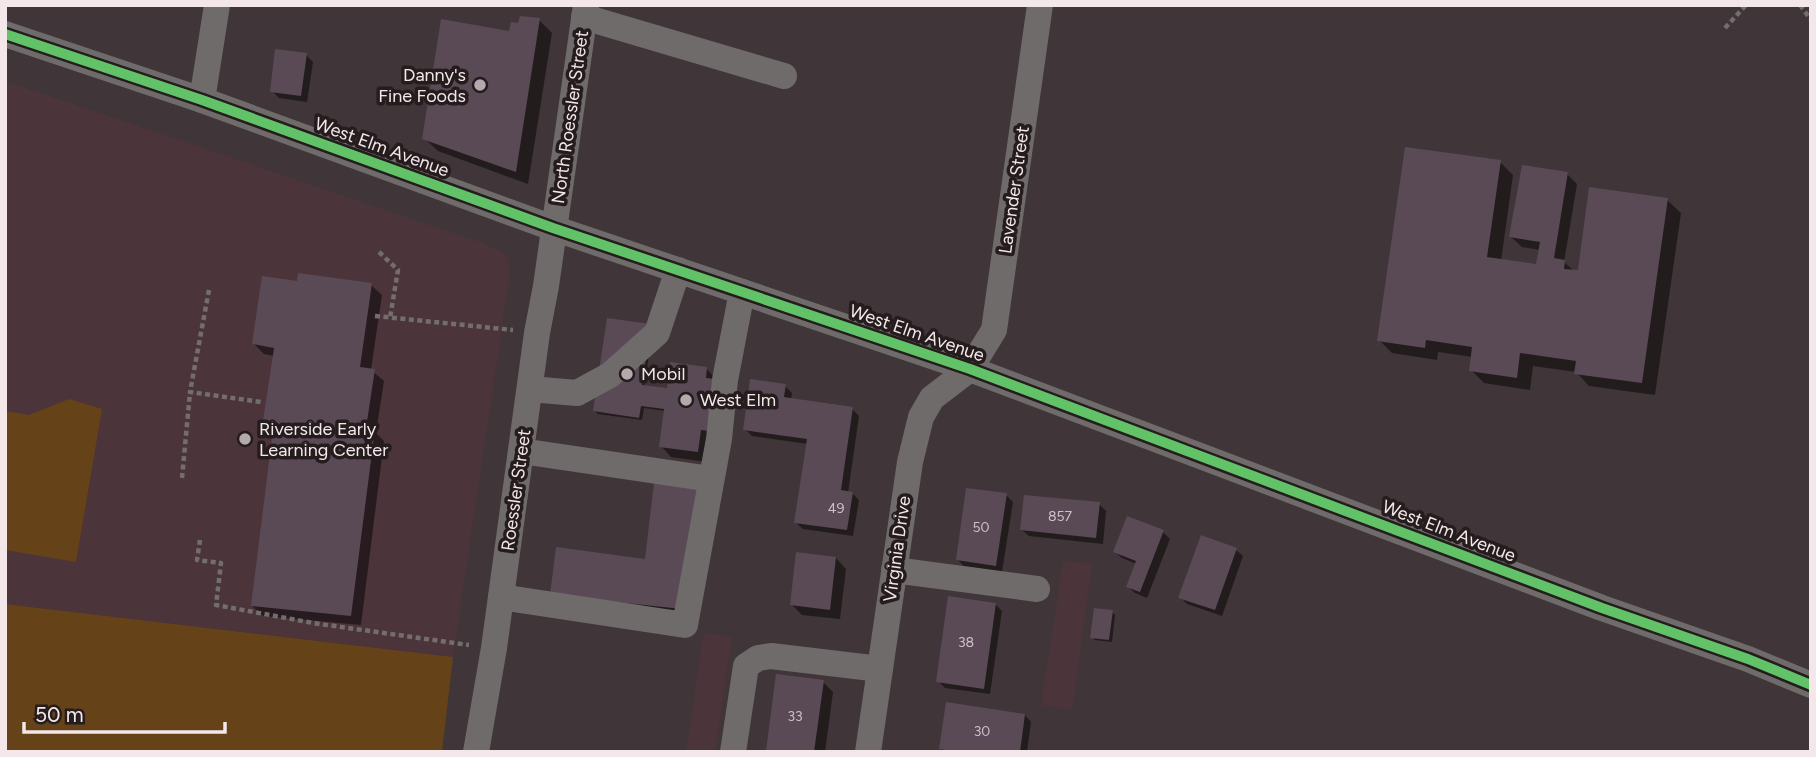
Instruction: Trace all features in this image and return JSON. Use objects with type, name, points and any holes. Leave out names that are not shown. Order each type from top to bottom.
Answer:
[{"type":"street","points":[[202,100],[217,5]]},
{"type":"street","name":"Lavender Street","points":[[970,369],[994,330],[1040,5]]},
{"type":"street","points":[[585,11],[784,76]]},
{"type":"street","name":"North Roessler Street","points":[[553,228],[585,11]]},
{"type":"street","name":"West Elm Avenue","points":[[5,34],[202,100],[553,228],[970,369],[1621,615],[1748,659],[1811,685]]},
{"type":"street","name":"Roessler Street","points":[[476,752],[494,649],[553,228]]},
{"type":"street","points":[[530,388],[578,393],[610,375],[657,333],[678,270]]},
{"type":"street","points":[[501,597],[685,625],[719,439],[725,380],[742,292]]},
{"type":"street","name":"Virginia Drive","points":[[868,752],[910,462],[921,417],[932,398],[970,369]]},
{"type":"street","points":[[522,451],[711,479]]},
{"type":"street","points":[[894,570],[1037,589]]},
{"type":"street","points":[[733,752],[746,666],[758,657],[771,656],[880,669]]},
{"type":"path","points":[[1725,28],[1746,5]]},
{"type":"path","points":[[1800,5],[1811,20]]},
{"type":"path","points":[[380,251],[398,270],[390,318]]},
{"type":"path","points":[[182,478],[190,392],[209,290]]},
{"type":"path","points":[[374,316],[537,333]]},
{"type":"path","points":[[190,392],[261,402]]},
{"type":"path","points":[[200,540],[197,560],[220,563],[216,605],[313,623],[494,649]]},
{"type":"shaded area","name":"Riverside Early Learning Center","points":[[5,81],[483,243],[507,255],[510,273],[453,657],[5,604]]},
{"type":"shaded area","points":[[69,399],[102,409],[76,562],[5,550],[5,411],[29,415]]},
{"type":"shaded area","points":[[1063,561],[1092,564],[1072,709],[1041,705]]},
{"type":"shaded area","points":[[5,604],[453,657],[442,752],[5,752]]},
{"type":"shaded area","points":[[704,633],[732,637],[715,752],[686,752]]},
{"type":"building","name":"Danny's Fine Foods","points":[[520,16],[540,18],[516,172],[422,139],[441,19],[509,31],[511,22],[518,23]]},
{"type":"building","points":[[275,49],[307,53],[301,96],[270,92]]},
{"type":"building","points":[[1405,147],[1501,160],[1487,257],[1536,264],[1540,242],[1509,237],[1522,165],[1568,172],[1554,258],[1565,260],[1564,269],[1578,270],[1589,187],[1668,198],[1642,383],[1574,374],[1576,361],[1520,353],[1517,378],[1469,371],[1472,347],[1426,340],[1425,348],[1377,341]]},
{"type":"building","points":[[298,273],[372,283],[360,367],[375,369],[366,428],[375,429],[351,616],[251,606],[274,422],[263,421],[274,348],[252,344],[262,276],[297,281]]},
{"type":"building","points":[[607,318],[651,324],[642,385],[667,388],[670,362],[707,367],[706,378],[716,379],[709,431],[701,430],[698,452],[659,447],[664,409],[641,406],[639,418],[593,411]]},
{"type":"building","points":[[750,379],[786,384],[784,397],[853,407],[841,490],[853,492],[847,530],[794,523],[807,439],[743,430]]},
{"type":"building","points":[[654,483],[699,487],[682,609],[550,595],[556,547],[645,559]]},
{"type":"building","points":[[966,488],[1007,493],[996,566],[956,560]]},
{"type":"building","points":[[1024,495],[1100,502],[1096,538],[1020,530]]},
{"type":"building","points":[[1127,516],[1164,530],[1140,592],[1126,587],[1136,561],[1113,552]]},
{"type":"building","points":[[1201,535],[1237,548],[1215,610],[1178,598]]},
{"type":"building","points":[[796,552],[836,557],[830,610],[790,605]]},
{"type":"building","points":[[948,596],[996,603],[984,689],[936,682]]},
{"type":"building","points":[[1094,608],[1113,610],[1109,640],[1090,638]]},
{"type":"building","points":[[776,674],[824,680],[814,752],[766,751]]},
{"type":"building","points":[[946,702],[1025,714],[1020,752],[956,752],[939,749]]},
{"type":"cycle path","points":[[5,34],[202,100],[553,228],[970,369],[1602,608],[1748,659],[1811,685]]},
{"type":"place","name":"Danny's Fine Foods","points":[[480,85]]},
{"type":"place","name":"Mobil","points":[[627,374]]},
{"type":"place","name":"West Elm","points":[[686,400]]},
{"type":"place","name":"Riverside Early Learning Center","points":[[245,439]]}]
